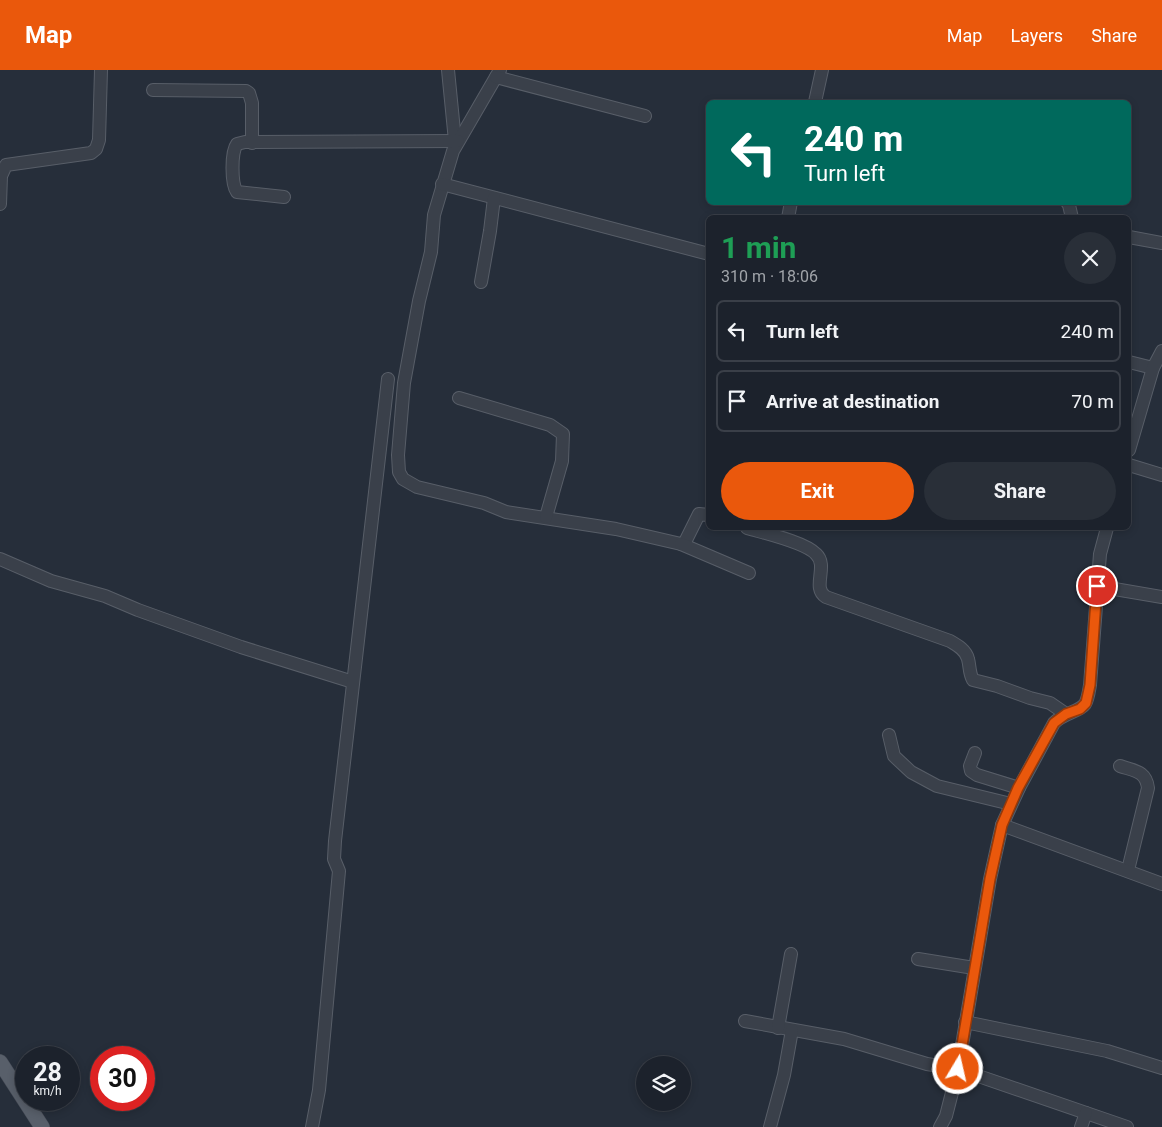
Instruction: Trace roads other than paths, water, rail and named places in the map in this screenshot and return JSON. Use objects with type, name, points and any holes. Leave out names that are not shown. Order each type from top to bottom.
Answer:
[{"type":"main road","points":[[0,1062],[42,1127]]},
{"type":"street","points":[[0,204],[1,176],[6,165],[91,152],[96,149],[100,140],[100,70]]},
{"type":"street","points":[[448,70],[456,141]]},
{"type":"street","points":[[814,100],[822,70]]},
{"type":"street","points":[[645,116],[498,73],[456,141],[434,215],[431,252],[419,301],[404,383],[398,455],[399,472],[403,479],[417,487],[484,503],[506,512],[616,529],[681,544],[749,573]]},
{"type":"street","points":[[153,90],[246,91],[249,93],[252,103],[252,142]]},
{"type":"street","points":[[284,197],[244,194],[235,190],[233,159],[235,147],[240,143],[252,142],[456,141]]},
{"type":"street","points":[[442,184],[706,253]]},
{"type":"street","points":[[481,282],[494,198]]},
{"type":"street","points":[[1131,237],[1162,243]]},
{"type":"street","points":[[1131,443],[1154,368],[1162,351]]},
{"type":"street","points":[[1131,362],[1154,368]]},
{"type":"street","points":[[312,1127],[319,1090],[339,871],[334,859],[335,841],[388,379]]},
{"type":"street","points":[[459,398],[550,425],[563,434],[562,461],[546,517]]},
{"type":"street","points":[[1131,466],[1162,476]]},
{"type":"street","points":[[681,544],[686,542],[699,514],[706,515]]},
{"type":"street","points":[[754,530],[799,544],[816,553],[822,567],[820,587],[822,594],[826,597],[950,641],[959,647],[968,658],[971,678],[973,680],[1050,703],[1066,714]]},
{"type":"street","points":[[940,1127],[946,1116],[958,1069],[990,879],[1002,825],[1018,788],[1054,723],[1066,714],[1080,709],[1086,703],[1090,685],[1100,554],[1106,530]]},
{"type":"street","points":[[0,559],[51,581],[105,596],[138,610],[241,647],[353,682]]},
{"type":"street","points":[[1097,586],[1162,597]]},
{"type":"street","points":[[889,735],[894,756],[911,772],[937,786],[1011,804]]},
{"type":"street","points":[[976,754],[970,766],[971,771],[977,775],[1018,788]]},
{"type":"street","points":[[1120,766],[1144,776],[1148,788],[1128,870]]},
{"type":"street","points":[[1002,825],[1162,884]]},
{"type":"street","points":[[778,1028],[791,954]]},
{"type":"street","points":[[918,958],[974,968]]},
{"type":"street","points":[[746,1022],[844,1039],[927,1064],[958,1069],[1127,1127]]},
{"type":"street","points":[[965,1022],[1107,1051],[1162,1068]]},
{"type":"street","points":[[770,1127],[784,1075],[792,1030]]},
{"type":"street","points":[[1081,1127],[1086,1113]]}]
